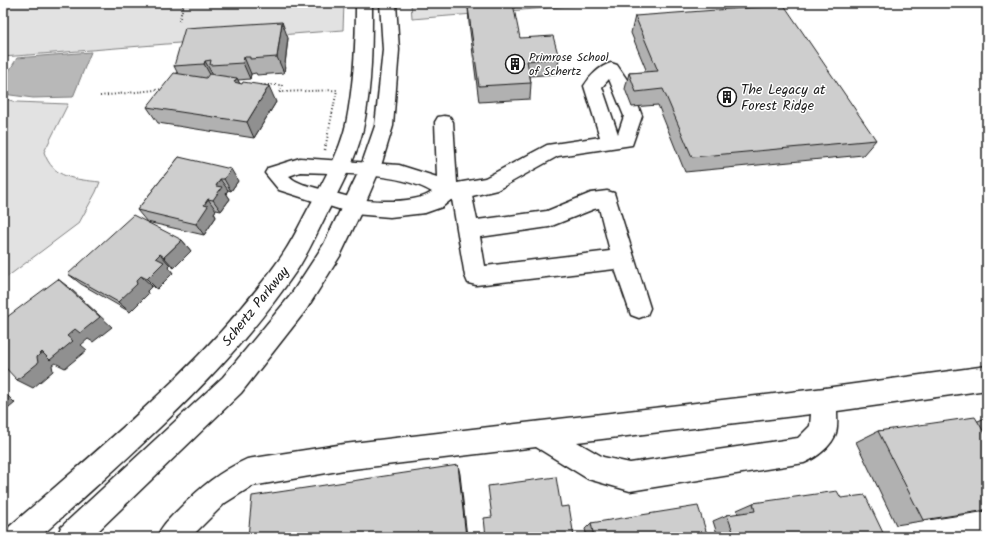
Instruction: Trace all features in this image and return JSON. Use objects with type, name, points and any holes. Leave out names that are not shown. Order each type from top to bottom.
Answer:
[{"type":"main road","name":"Schertz Parkway","points":[[19,537],[154,417],[213,357],[250,316],[290,262],[325,198],[332,164],[355,125],[360,97],[364,52],[364,3]]},
{"type":"main road","points":[[71,537],[232,385],[298,303],[332,250],[354,206],[370,169],[384,126],[391,50],[388,3]]},
{"type":"main road","points":[[612,69],[621,84],[633,116],[618,141],[594,86],[601,77],[612,69]]},
{"type":"main road","points":[[444,122],[454,191],[468,230],[476,276],[623,259]]},
{"type":"main road","points":[[454,191],[399,172],[332,164],[300,165],[275,174],[286,185],[325,198],[354,206],[390,209],[425,205],[454,191],[490,185],[554,150],[618,141]]},
{"type":"main road","points":[[468,230],[549,219],[591,201],[607,199],[638,308]]},
{"type":"main road","points":[[171,537],[215,493],[247,472],[344,457],[825,400],[987,378]]},
{"type":"main road","points":[[538,434],[598,469],[630,477],[804,450],[823,432],[825,400]]},
{"type":"path","points":[[179,21],[184,3]]},
{"type":"path","points":[[260,85],[282,85],[280,92],[337,90],[323,158],[332,164]]},
{"type":"path","points":[[100,96],[170,88]]},
{"type":"shaded area","points":[[3,3],[344,3],[343,30],[3,57]]},
{"type":"shaded area","points":[[411,3],[607,3],[412,19]]},
{"type":"shaded area","points":[[91,52],[73,97],[33,98],[3,94],[3,81],[17,58]]},
{"type":"shaded area","points":[[3,98],[16,102],[68,104],[44,152],[53,168],[59,173],[82,180],[100,182],[79,223],[3,280]]},
{"type":"building","name":"Primrose School of Schertz","points":[[513,4],[520,38],[553,36],[559,58],[527,61],[531,83],[479,86],[468,7]]},
{"type":"building","name":"The Legacy at Forest Ridge","points":[[784,5],[876,140],[692,157],[663,89],[636,92],[629,73],[658,71],[635,16]]},
{"type":"building","points":[[282,22],[277,57],[250,59],[250,57],[244,57],[243,63],[210,65],[211,60],[205,61],[204,64],[174,66],[185,28]]},
{"type":"building","points":[[174,73],[206,78],[209,74],[237,78],[234,82],[242,84],[243,82],[269,86],[247,122],[147,107]]},
{"type":"building","points":[[179,157],[231,169],[224,179],[220,179],[216,186],[222,187],[213,200],[208,199],[204,205],[208,206],[196,224],[137,210]]},
{"type":"building","points":[[133,215],[182,240],[164,257],[160,254],[156,258],[164,262],[147,279],[141,276],[136,281],[137,284],[118,302],[68,274]]},
{"type":"building","points":[[58,279],[100,317],[80,333],[75,329],[67,336],[73,341],[50,360],[42,352],[37,357],[38,363],[17,380],[3,365],[3,320]]},
{"type":"building","points":[[975,417],[987,437],[987,510],[923,520],[878,431]]},
{"type":"building","points":[[458,465],[466,537],[248,537],[252,496]]},
{"type":"building","points":[[556,477],[561,507],[569,506],[574,537],[486,537],[484,518],[492,517],[488,486]]},
{"type":"building","points":[[837,491],[841,498],[865,495],[885,537],[735,537],[727,515],[755,511],[753,503]]},
{"type":"building","points":[[698,506],[708,537],[594,537],[591,523]]},
{"type":"place","name":"Primrose School of Schertz","points":[[515,64]]},
{"type":"place","name":"The Legacy at Forest Ridge","points":[[727,97]]}]
